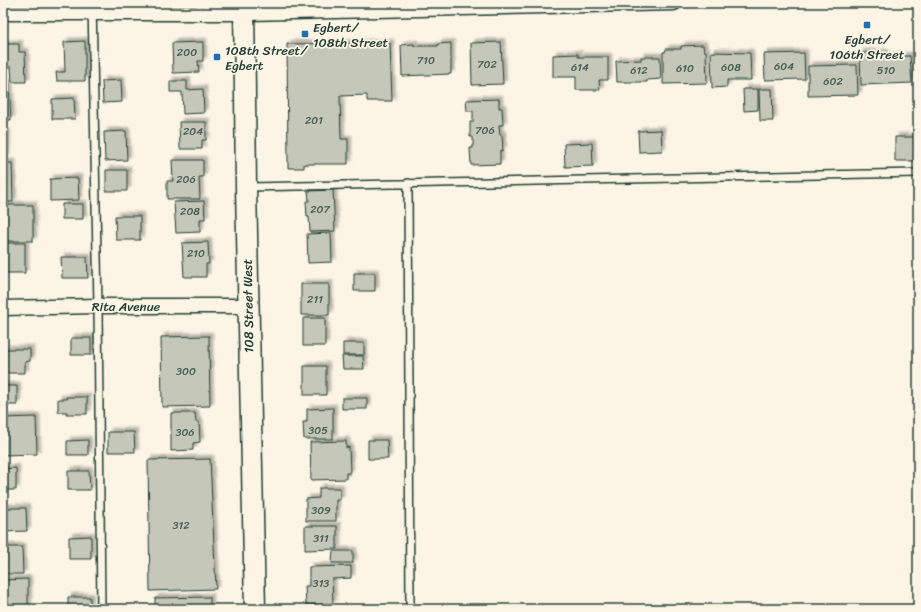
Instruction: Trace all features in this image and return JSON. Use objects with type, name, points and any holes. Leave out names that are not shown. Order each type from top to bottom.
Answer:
[{"type":"street","points":[[3,13],[92,8],[245,8],[674,3]]},
{"type":"street","name":"108 Street West","points":[[245,8],[246,187],[255,609]]},
{"type":"street","name":"Rita Avenue","points":[[3,308],[98,306],[248,306]]},
{"type":"lane","points":[[92,8],[102,609]]},
{"type":"lane","points":[[246,187],[918,173]]},
{"type":"lane","points":[[408,183],[410,609]]},
{"type":"building","points":[[85,41],[85,81],[57,81],[56,72],[65,72],[64,42]]},
{"type":"building","points":[[203,42],[203,61],[198,61],[199,72],[173,73],[172,43]]},
{"type":"building","points":[[501,42],[503,84],[472,85],[471,43]]},
{"type":"building","points":[[390,43],[392,101],[367,101],[367,95],[340,96],[341,139],[348,139],[348,164],[304,164],[304,168],[288,168],[287,44]]},
{"type":"building","points":[[451,43],[451,74],[402,76],[401,45],[414,44],[414,46],[438,46],[438,44]]},
{"type":"building","points":[[3,44],[19,44],[19,52],[25,52],[26,82],[12,82],[11,67],[3,67]]},
{"type":"building","points":[[703,45],[704,51],[706,51],[707,83],[663,84],[663,52],[665,52],[666,49],[681,49],[681,46]]},
{"type":"building","points":[[711,52],[750,53],[751,80],[727,80],[727,87],[712,88]]},
{"type":"building","points":[[804,53],[805,79],[765,80],[764,54]]},
{"type":"building","points":[[860,53],[885,53],[885,57],[910,56],[912,83],[861,85]]},
{"type":"building","points":[[578,54],[578,57],[608,57],[608,80],[599,80],[600,90],[576,90],[576,77],[553,77],[553,55]]},
{"type":"building","points":[[641,57],[660,57],[661,79],[647,80],[647,82],[617,82],[616,61],[641,60]]},
{"type":"building","points":[[857,65],[858,95],[808,96],[808,66]]},
{"type":"building","points":[[121,80],[122,102],[103,103],[102,81]]},
{"type":"building","points":[[170,81],[187,81],[187,90],[203,89],[204,113],[183,114],[182,92],[170,92]]},
{"type":"building","points":[[9,83],[11,120],[3,120],[3,84]]},
{"type":"building","points":[[743,89],[758,89],[758,110],[744,111]]},
{"type":"building","points":[[759,89],[772,89],[773,121],[760,121]]},
{"type":"building","points":[[74,98],[75,119],[52,119],[52,99]]},
{"type":"building","points":[[499,99],[499,108],[502,108],[503,125],[499,125],[500,135],[502,135],[503,150],[500,151],[500,164],[471,165],[470,148],[473,148],[473,137],[470,137],[470,122],[473,122],[473,111],[467,111],[466,100]]},
{"type":"building","points":[[179,122],[206,122],[206,140],[202,140],[202,149],[180,149]]},
{"type":"building","points":[[661,130],[662,151],[639,152],[638,131]]},
{"type":"building","points":[[126,131],[127,160],[105,161],[104,132]]},
{"type":"building","points":[[3,133],[7,133],[6,158],[3,158]]},
{"type":"building","points":[[895,137],[915,137],[916,161],[895,161]]},
{"type":"building","points":[[592,143],[593,166],[565,167],[564,144]]},
{"type":"building","points":[[172,160],[203,160],[203,177],[199,177],[200,199],[167,199],[167,181],[173,181]]},
{"type":"building","points":[[3,163],[12,163],[13,202],[3,202]]},
{"type":"building","points":[[106,170],[127,170],[127,191],[106,191]]},
{"type":"building","points":[[78,178],[79,200],[50,201],[50,179]]},
{"type":"building","points":[[333,190],[335,231],[310,232],[306,201],[309,201],[308,191]]},
{"type":"building","points":[[204,201],[205,219],[200,219],[200,232],[176,233],[174,202]]},
{"type":"building","points":[[62,204],[83,204],[83,219],[62,219]]},
{"type":"building","points":[[3,205],[33,205],[33,241],[3,241]]},
{"type":"building","points":[[115,216],[140,216],[140,240],[116,240]]},
{"type":"building","points":[[331,233],[332,262],[308,263],[307,234]]},
{"type":"building","points":[[208,242],[209,264],[206,264],[206,277],[184,277],[182,243]]},
{"type":"building","points":[[3,243],[25,243],[25,273],[3,273]]},
{"type":"building","points":[[61,257],[87,257],[88,278],[62,278]]},
{"type":"building","points":[[354,273],[375,273],[375,291],[354,291]]},
{"type":"building","points":[[301,284],[329,284],[329,315],[301,315]]},
{"type":"building","points":[[303,318],[325,318],[325,346],[303,346]]},
{"type":"building","points":[[209,336],[210,406],[162,407],[161,337]]},
{"type":"building","points":[[71,338],[91,338],[91,355],[71,355]]},
{"type":"building","points":[[343,343],[364,343],[364,355],[343,355]]},
{"type":"building","points":[[3,349],[30,349],[30,361],[25,362],[25,373],[3,373]]},
{"type":"building","points":[[342,356],[363,356],[364,369],[343,369]]},
{"type":"building","points":[[304,366],[326,366],[326,395],[304,395]]},
{"type":"building","points":[[3,386],[17,386],[17,405],[3,405]]},
{"type":"building","points":[[66,397],[87,397],[87,414],[66,414],[67,412],[58,412],[58,399],[67,399]]},
{"type":"building","points":[[342,398],[367,398],[367,409],[342,409]]},
{"type":"building","points":[[333,408],[333,439],[304,439],[303,422],[307,422],[307,409]]},
{"type":"building","points":[[171,413],[195,413],[196,422],[199,422],[200,442],[193,443],[193,450],[171,451]]},
{"type":"building","points":[[36,417],[37,454],[3,455],[3,418]]},
{"type":"building","points":[[108,432],[134,432],[135,452],[108,452]]},
{"type":"building","points":[[88,440],[88,455],[67,455],[67,441]]},
{"type":"building","points":[[368,440],[387,440],[388,459],[368,459]]},
{"type":"building","points":[[346,441],[346,448],[349,447],[350,473],[346,473],[346,479],[311,480],[310,442]]},
{"type":"building","points":[[210,459],[216,589],[150,591],[148,460]]},
{"type":"building","points":[[16,468],[16,490],[3,490],[3,469]]},
{"type":"building","points":[[68,471],[89,471],[90,490],[68,490]]},
{"type":"building","points":[[319,488],[340,488],[340,500],[336,500],[336,521],[306,521],[306,499],[319,498]]},
{"type":"building","points":[[3,508],[26,508],[27,531],[3,532]]},
{"type":"building","points":[[305,526],[337,526],[337,549],[305,550]]},
{"type":"building","points":[[91,536],[91,559],[69,559],[69,537]]},
{"type":"building","points":[[3,547],[22,547],[23,574],[3,574]]},
{"type":"building","points":[[333,551],[353,551],[353,563],[332,563]]},
{"type":"building","points":[[351,566],[351,578],[332,579],[333,604],[306,605],[305,586],[309,586],[309,567]]},
{"type":"building","points":[[28,579],[28,609],[3,609],[3,580]]},
{"type":"building","points":[[68,597],[90,597],[90,609],[68,609]]},
{"type":"building","points":[[210,597],[210,609],[155,609],[155,598]]},
{"type":"place","name":"Egbert/ 106th Street","points":[[867,25]]},
{"type":"place","name":"Egbert/ 108th Street","points":[[305,34]]},
{"type":"place","name":"108th Street/ Egbert","points":[[217,57]]}]
